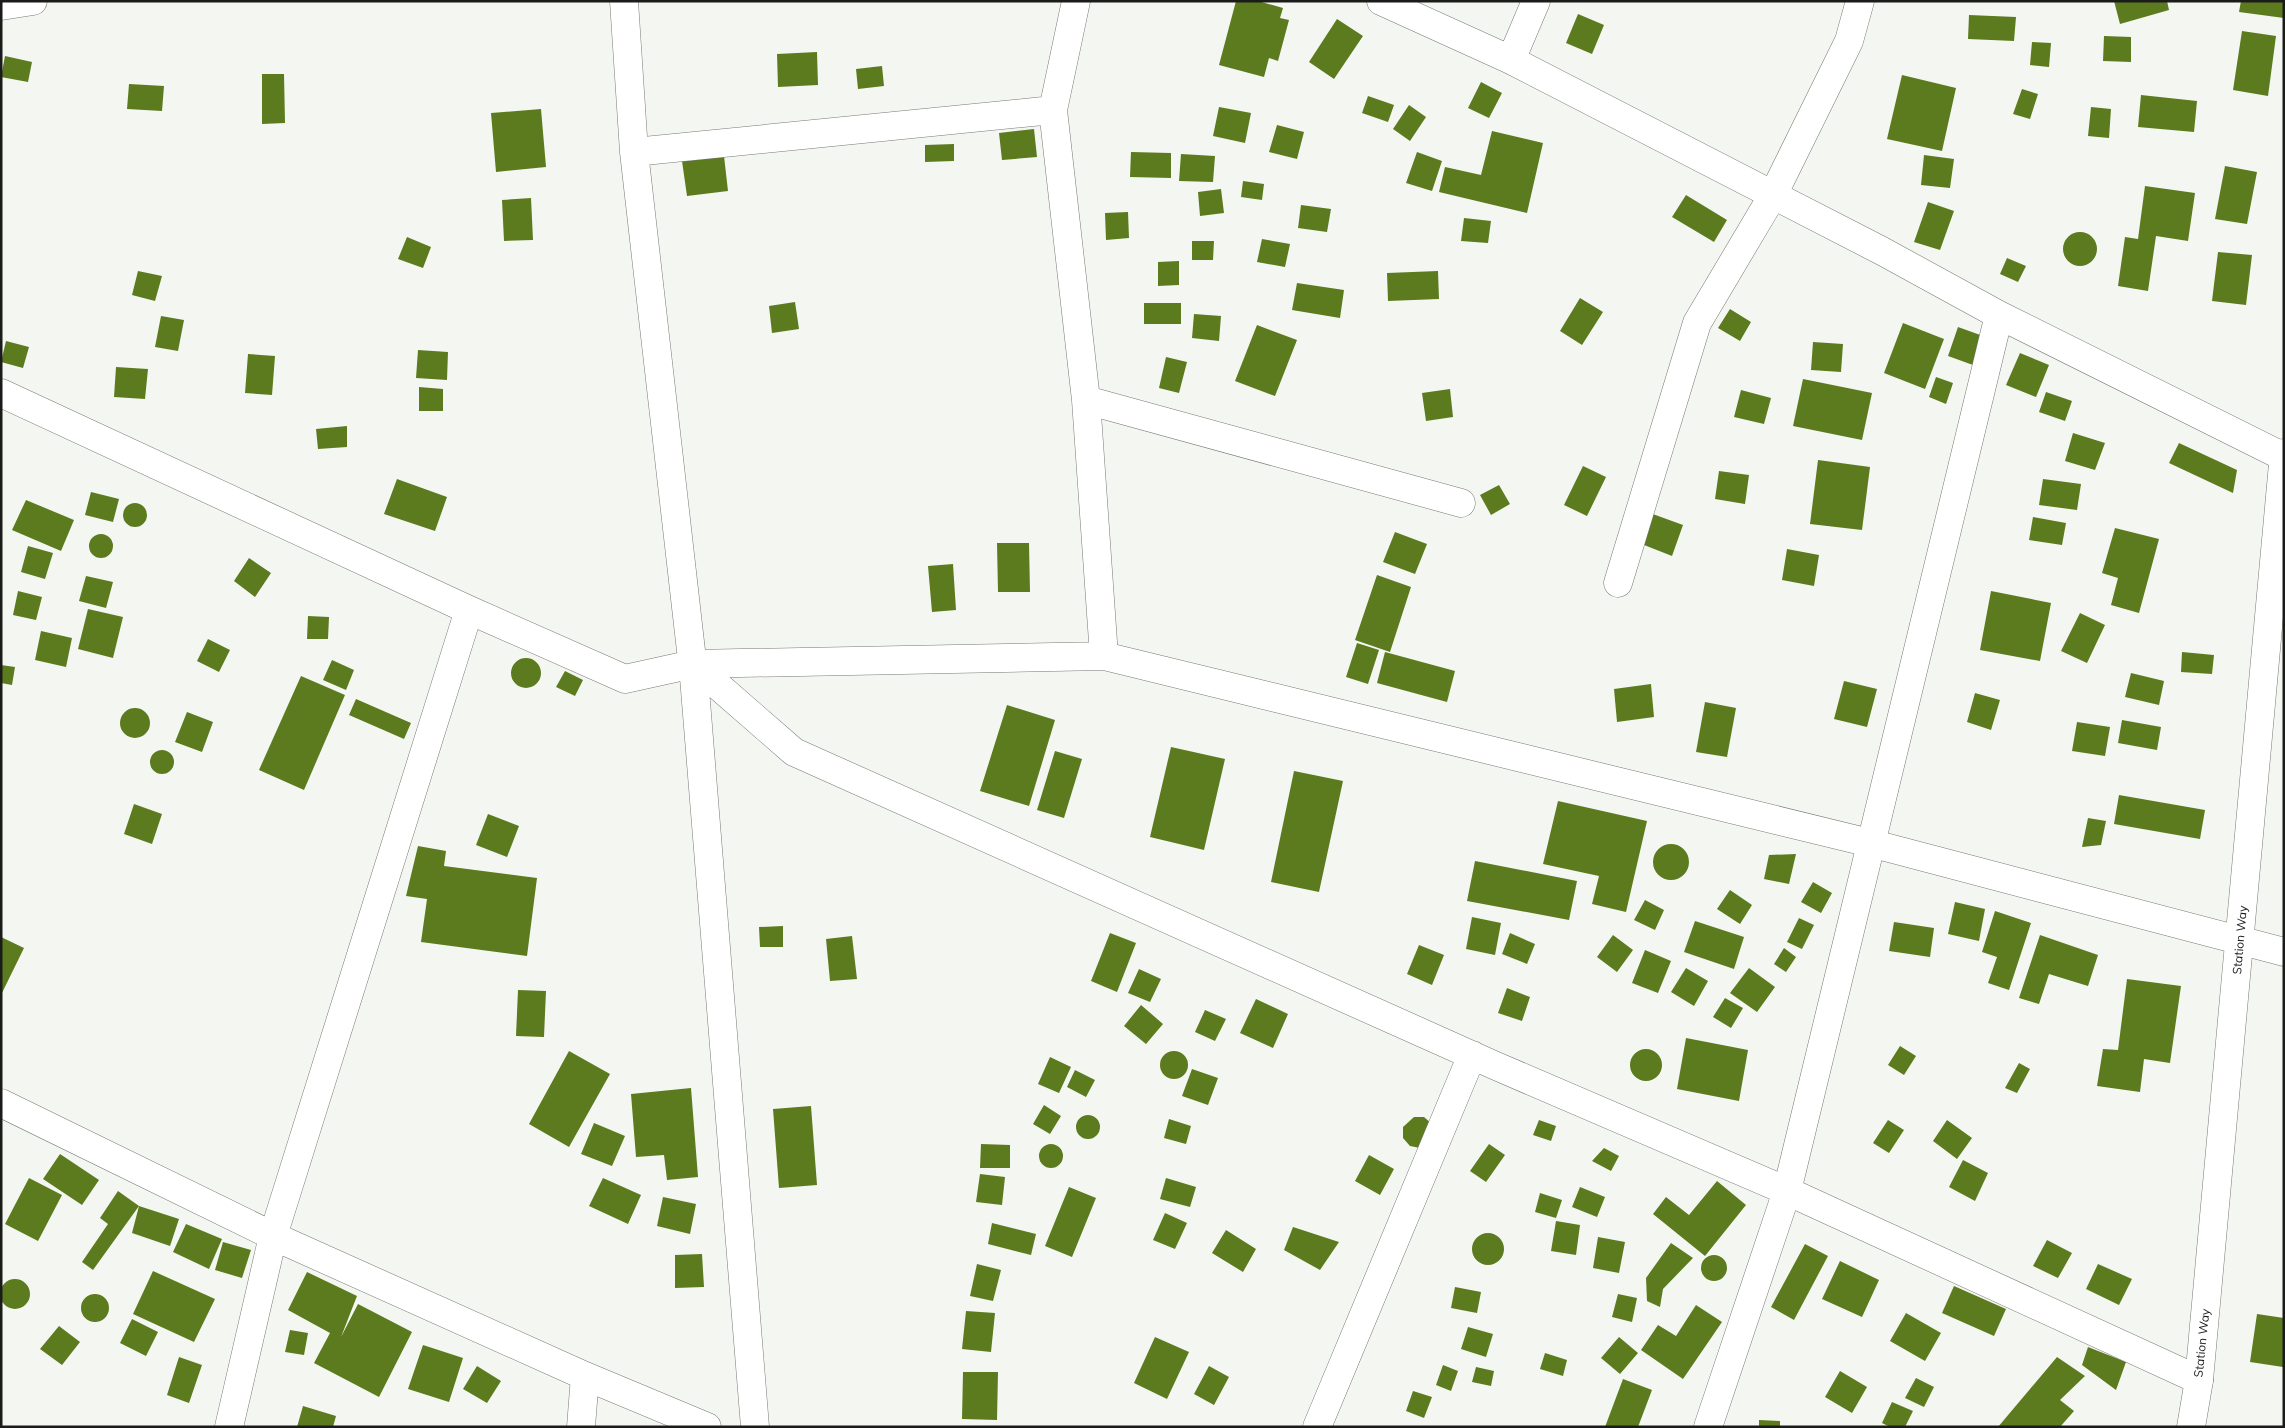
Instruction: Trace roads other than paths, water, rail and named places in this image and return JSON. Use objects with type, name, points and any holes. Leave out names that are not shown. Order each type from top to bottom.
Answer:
[{"type":"street","points":[[1,6],[33,1]]},
{"type":"street","points":[[624,1],[634,152],[692,664],[754,1427]]},
{"type":"street","points":[[1076,1],[1053,110],[1086,400],[1104,656]]},
{"type":"street","points":[[1381,1],[1511,60],[1882,251],[1999,315],[2284,457]]},
{"type":"street","points":[[1511,60],[1536,1]]},
{"type":"street","points":[[1618,583],[1697,323],[1773,195],[1849,41],[1860,1]]},
{"type":"street","points":[[634,152],[1053,110]]},
{"type":"street","points":[[1708,1427],[1787,1191],[1999,315]]},
{"type":"street","points":[[1,393],[469,610],[625,679],[692,664],[1104,656],[1870,843],[2284,952]]},
{"type":"street","points":[[1086,400],[1461,503]]},
{"type":"street","name":"Station Way","points":[[2191,1427],[2199,1380],[2284,453]]},
{"type":"street","points":[[229,1427],[273,1236],[469,610]]},
{"type":"street","points":[[692,664],[794,752],[1472,1055],[1787,1191],[2199,1380]]},
{"type":"street","points":[[1317,1427],[1472,1055]]},
{"type":"street","points":[[1,1103],[273,1236],[585,1376],[707,1427]]},
{"type":"street","points":[[581,1427],[585,1376]]}]
